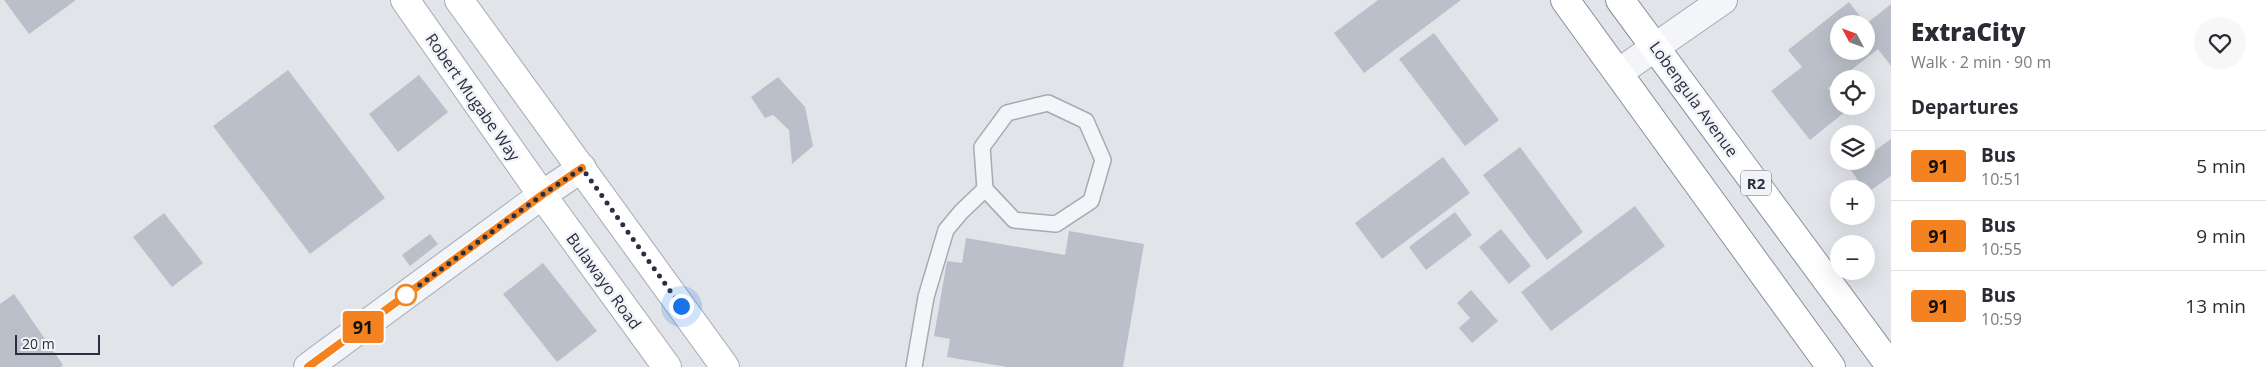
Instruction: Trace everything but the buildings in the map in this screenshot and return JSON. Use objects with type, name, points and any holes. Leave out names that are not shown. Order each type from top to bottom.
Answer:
[{"type":"main road","name":"Robert Mugabe Way","points":[[405,0],[542,195]]},
{"type":"main road","points":[[459,0],[725,367]]},
{"type":"main road","points":[[1565,0],[1831,367]]},
{"type":"main road","name":"Lobengula Avenue","points":[[1620,0],[1891,367]]},
{"type":"main road","name":"Bulawayo Road","points":[[542,195],[667,367]]},
{"type":"street","points":[[1618,73],[1723,0]]},
{"type":"street","points":[[308,367],[542,195],[582,168]]},
{"type":"lane","points":[[914,367],[926,297],[946,230],[984,189],[982,147],[1007,113],[1048,103],[1086,121],[1103,160],[1091,201],[1056,224],[1014,220],[984,189]]},
{"type":"bus line","name":"91","points":[[308,367],[542,195],[582,168]]},
{"type":"route","points":[[406,295],[402,298],[542,195],[582,168],[681,306]]}]
